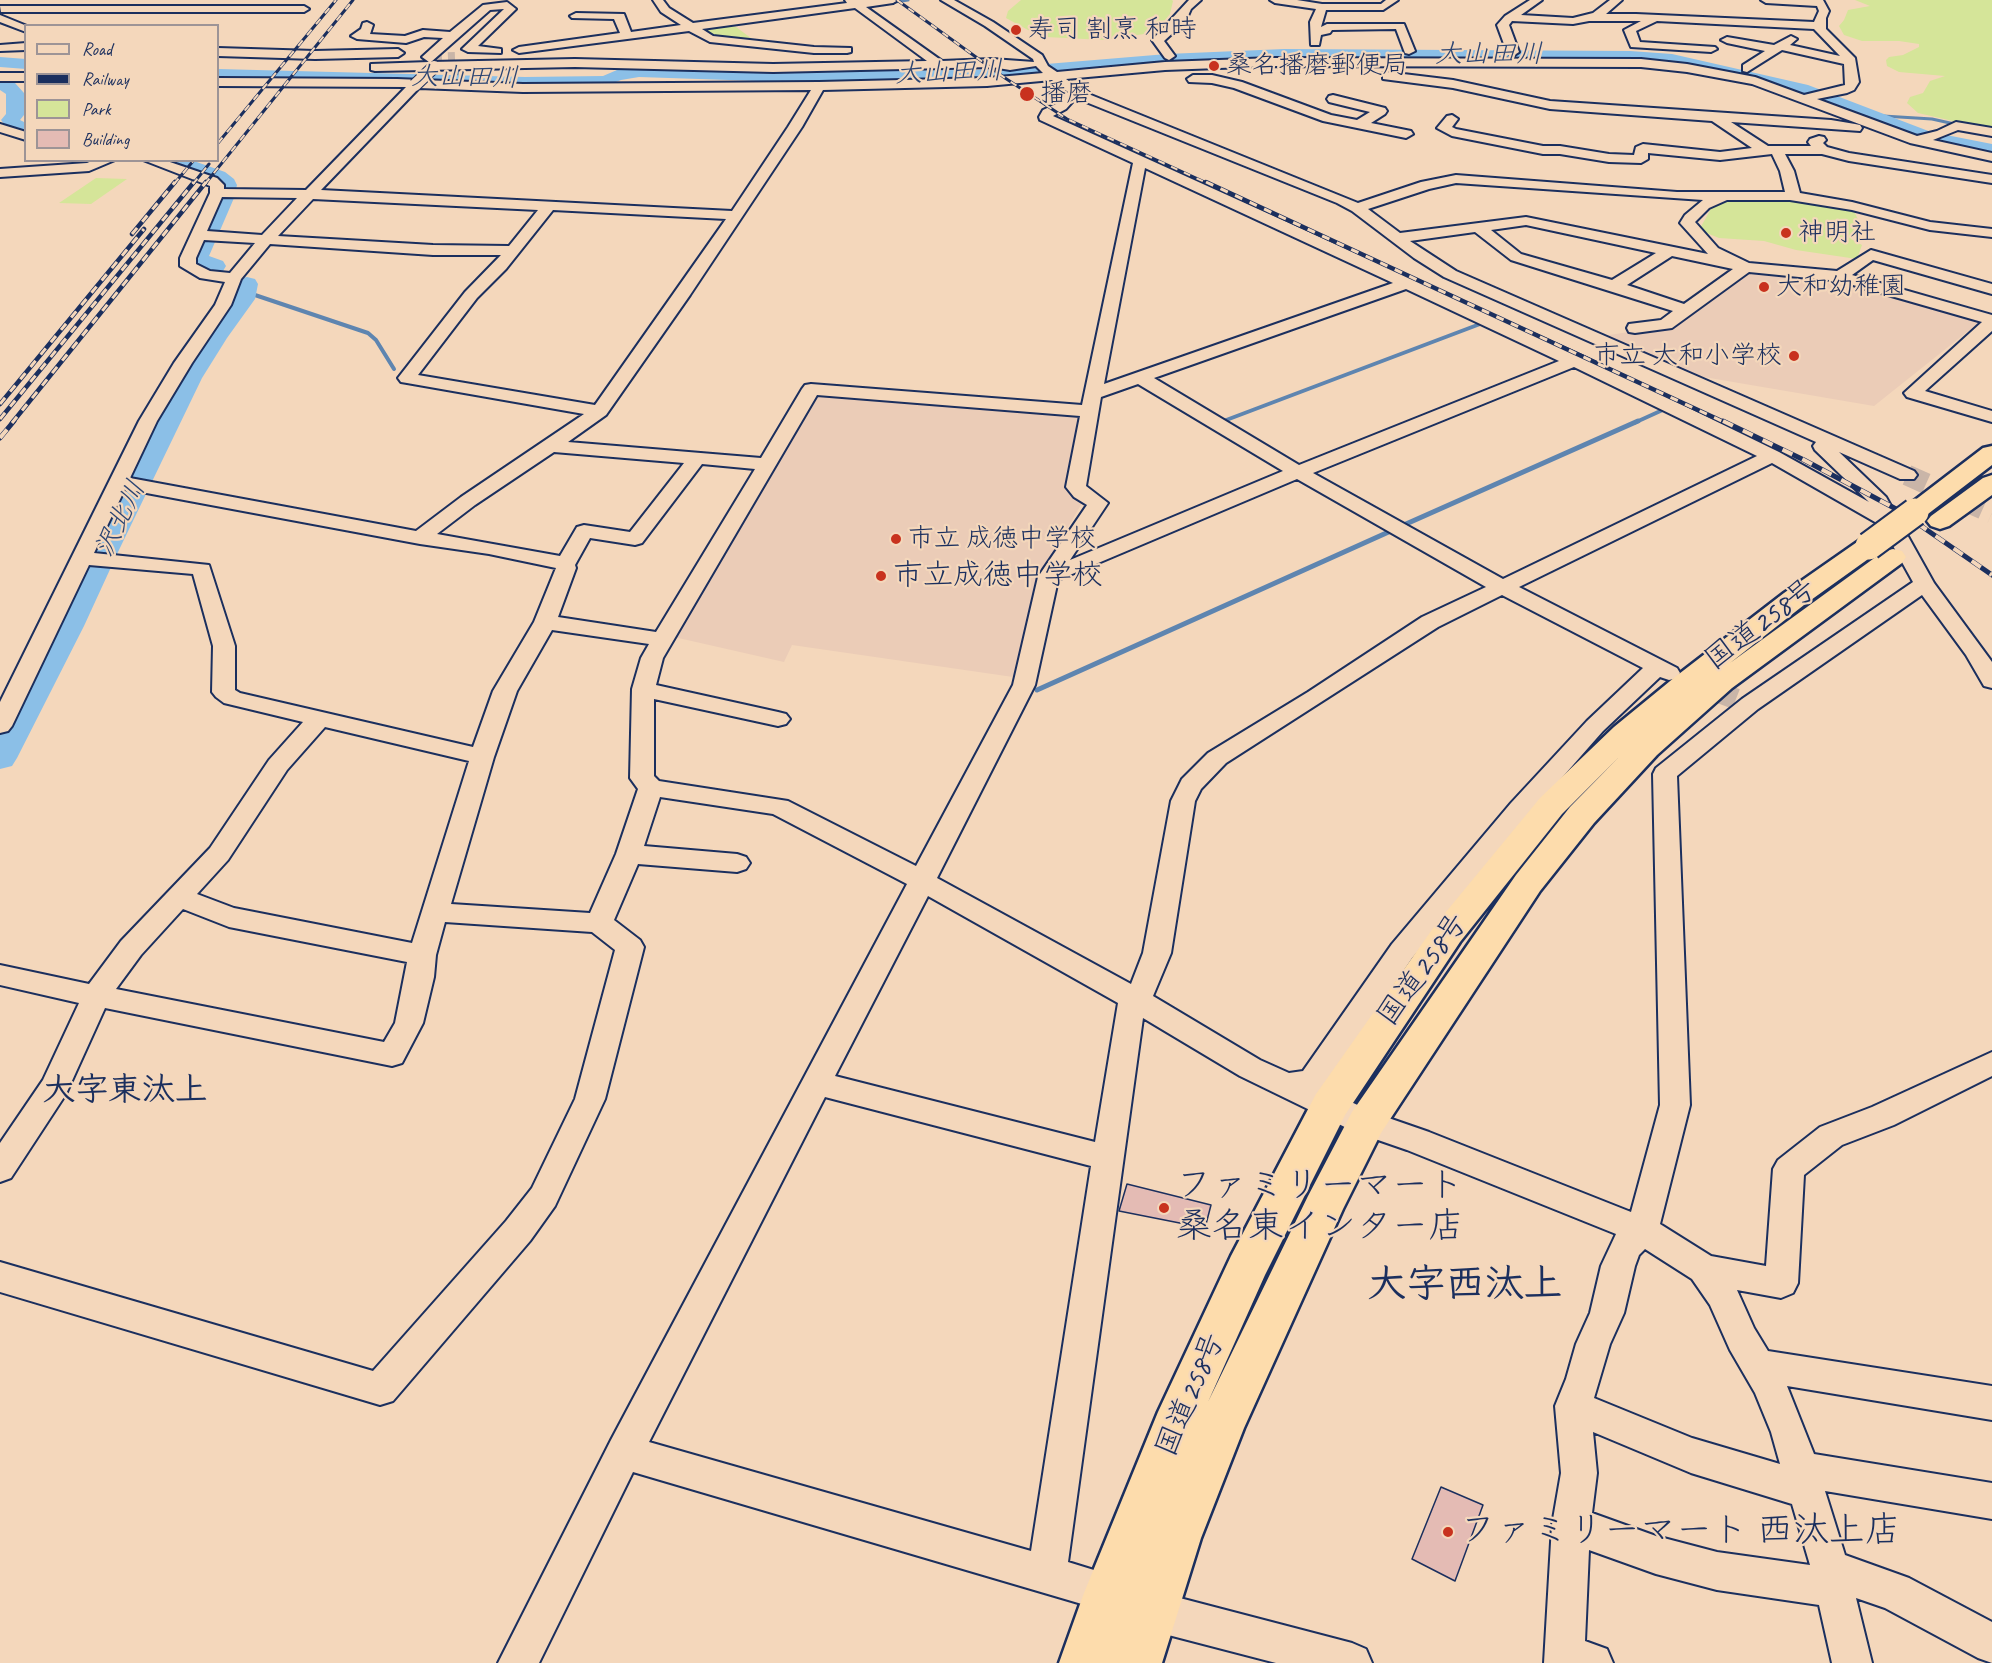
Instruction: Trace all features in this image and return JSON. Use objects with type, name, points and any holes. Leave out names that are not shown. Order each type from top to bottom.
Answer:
[{"type":"highway","name":"国道258号","points":[[1926,518],[1992,453]]},
{"type":"highway","name":"国道258号","points":[[1085,1663],[1109,1593],[1181,1412],[1246,1269],[1330,1105],[1448,933],[1551,806],[1625,734],[1685,683],[1794,599],[1884,542],[1992,483]]},
{"type":"highway","name":"国道258号","points":[[1136,1663],[1176,1538],[1222,1424],[1366,1123],[1528,883],[1582,815],[1646,748],[1884,542]]},
{"type":"street","points":[[0,12],[13,0]]},
{"type":"street","points":[[69,8],[79,0]]},
{"type":"street","points":[[118,8],[134,0]]},
{"type":"street","points":[[159,20],[198,0]]},
{"type":"street","points":[[566,35],[576,16],[591,0]]},
{"type":"street","points":[[658,0],[665,10],[710,39],[814,50],[855,50]]},
{"type":"street","points":[[799,0],[812,10]]},
{"type":"street","points":[[369,67],[400,66],[433,61],[471,61],[518,51],[566,35],[627,34],[739,24],[893,0]]},
{"type":"street","points":[[946,0],[989,24],[1038,57],[1047,71],[1102,106],[1180,134],[1357,208],[1419,255],[1450,274],[1907,475]]},
{"type":"street","points":[[1169,56],[1158,40],[1172,28],[1183,16],[1186,8],[1196,0]]},
{"type":"street","points":[[1275,0],[1303,2],[1322,7],[1354,4],[1383,7],[1393,0]]},
{"type":"street","points":[[1508,0],[1534,2]]},
{"type":"street","points":[[1766,0],[1819,12]]},
{"type":"street","points":[[1590,18],[1620,1]]},
{"type":"street","points":[[0,726],[133,484],[148,422],[183,363],[223,305],[234,278],[265,240],[346,156],[419,93],[433,61],[454,36],[487,7],[506,2]]},
{"type":"street","points":[[506,2],[511,9],[468,49],[648,50],[773,68],[940,65],[1047,71],[1249,63],[1411,78],[1574,108],[1831,124],[1992,157]]},
{"type":"street","points":[[433,61],[506,2]]},
{"type":"street","points":[[1517,57],[1503,25],[1509,18],[1534,2]]},
{"type":"street","points":[[0,12],[69,8],[177,10],[307,4]]},
{"type":"street","points":[[290,24],[307,4]]},
{"type":"street","points":[[1695,4],[1702,20]]},
{"type":"street","points":[[459,61],[648,50],[692,28],[857,5],[940,65]]},
{"type":"street","points":[[1315,41],[1316,22],[1322,7]]},
{"type":"street","points":[[1756,8],[1819,12]]},
{"type":"street","points":[[0,12],[24,28]]},
{"type":"street","points":[[1509,18],[1573,21],[1590,18],[1726,21],[1737,14],[1819,12]]},
{"type":"street","points":[[1805,98],[1850,87],[1853,82],[1846,54],[1820,30],[1819,12]]},
{"type":"street","points":[[576,16],[620,16],[627,34]]},
{"type":"street","points":[[1630,30],[1655,18]]},
{"type":"street","points":[[1726,21],[1726,37]]},
{"type":"street","points":[[739,24],[761,45]]},
{"type":"street","points":[[367,25],[366,32],[357,36],[406,40],[423,33],[454,36]]},
{"type":"street","points":[[1315,41],[1326,31],[1327,27],[1400,26],[1403,44]]},
{"type":"street","points":[[1630,30],[1653,32]]},
{"type":"street","points":[[1630,30],[1635,45],[1698,59],[1917,140],[1941,134],[1956,126],[1992,132]]},
{"type":"street","points":[[518,51],[518,44],[524,34]]},
{"type":"street","points":[[1726,37],[1782,45],[1833,41]]},
{"type":"street","points":[[1698,59],[1726,37],[1782,45],[1848,61]]},
{"type":"street","points":[[1249,63],[1315,41],[1337,41]]},
{"type":"street","points":[[1315,41],[1403,44],[1517,57]]},
{"type":"street","points":[[1780,76],[1747,68],[1782,45]]},
{"type":"street","points":[[0,48],[24,46]]},
{"type":"street","points":[[898,49],[915,48]]},
{"type":"street","points":[[219,52],[304,55],[406,53]]},
{"type":"street","points":[[1116,59],[1169,56],[1517,57],[1641,63],[1730,58],[1754,63]]},
{"type":"street","points":[[219,82],[397,83],[523,88],[819,86],[987,82],[1047,71]]},
{"type":"street","points":[[0,76],[24,77]]},
{"type":"street","points":[[1181,80],[1212,79],[1238,84],[1328,118],[1406,134]]},
{"type":"street","points":[[1807,84],[1852,100]]},
{"type":"street","points":[[420,538],[468,501],[600,411],[682,295],[795,127],[819,86]]},
{"type":"street","points":[[303,88],[419,93],[520,91],[523,88]]},
{"type":"street","points":[[1306,109],[1350,90],[1343,88]]},
{"type":"street","points":[[1078,89],[1062,106],[1045,117],[1576,360],[1772,456],[1884,542],[1924,584],[1976,654],[1992,681]]},
{"type":"street","points":[[1482,91],[1444,128],[1452,132],[1543,150],[1567,151],[1591,157],[1641,159],[1643,148],[1704,156],[1820,145],[1884,163],[1992,178]]},
{"type":"street","points":[[335,97],[367,95],[383,96],[388,99],[335,149],[346,156]]},
{"type":"street","points":[[1333,99],[1381,111],[1358,125]]},
{"type":"street","points":[[1460,112],[1483,125]]},
{"type":"street","points":[[1715,117],[1771,151],[1787,171],[1793,194],[1790,196]]},
{"type":"street","points":[[1920,126],[1941,134],[1992,147]]},
{"type":"street","points":[[0,128],[24,135]]},
{"type":"street","points":[[518,1663],[624,1452],[1024,685],[1048,577],[1098,503],[1076,487],[1140,160]]},
{"type":"street","points":[[0,173],[89,167],[103,162]]},
{"type":"street","points":[[155,162],[212,180],[224,193],[308,194],[734,215]]},
{"type":"street","points":[[1357,208],[1426,185],[1456,179],[1661,196],[1790,196],[1852,206],[1930,226],[1992,232]]},
{"type":"street","points":[[224,193],[205,236],[188,258],[188,266],[206,275],[234,278]]},
{"type":"street","points":[[1723,197],[1704,204],[1687,223],[1691,230],[1713,251],[1746,267]]},
{"type":"street","points":[[549,206],[501,266],[471,294],[407,378],[600,411]]},
{"type":"street","points":[[1398,238],[1526,221],[1746,267],[1840,276],[1992,321]]},
{"type":"street","points":[[1478,227],[1515,257],[1686,310]]},
{"type":"street","points":[[205,236],[433,250],[514,251]]},
{"type":"street","points":[[1614,286],[1669,251]]},
{"type":"street","points":[[1840,276],[1871,255],[1992,289]]},
{"type":"street","points":[[1635,328],[1666,324],[1746,267]]},
{"type":"street","points":[[1408,283],[1139,377],[1091,402],[811,389],[652,658],[643,689],[642,778],[651,788],[779,807],[921,881],[1133,998],[1250,1068],[1366,1123],[1418,1140],[1642,1231],[1704,1269],[1781,1283],[1789,1169],[1831,1136],[1883,1116],[1992,1063]]},
{"type":"street","points":[[1992,321],[1913,393],[1992,417]]},
{"type":"street","points":[[1048,577],[1298,472],[1576,360]]},
{"type":"street","points":[[1139,377],[1298,472],[1502,587],[1662,671],[1595,726],[1513,817],[1402,951],[1312,1082],[1287,1085]]},
{"type":"street","points":[[1807,431],[1876,497],[1884,542]]},
{"type":"street","points":[[550,446],[767,464]]},
{"type":"street","points":[[1047,1576],[1127,1025],[1133,998],[1144,988],[1156,953],[1183,801],[1191,785],[1203,770],[1218,758],[1316,698],[1430,622],[1772,456]]},
{"type":"street","points":[[133,484],[563,563],[569,560],[584,531],[635,539],[696,458]]},
{"type":"street","points":[[93,559],[202,569],[224,646],[224,692],[232,698],[482,757]]},
{"type":"street","points":[[0,975],[392,1055],[409,1023],[420,977],[422,955],[482,757],[505,691],[545,622],[562,584],[566,568],[563,563]]},
{"type":"street","points":[[1574,1660],[1571,1525],[1579,1473],[1573,1406],[1584,1379],[1593,1344],[1607,1313],[1618,1266],[1626,1246],[1642,1231],[1675,1105],[1665,774],[1743,702],[1924,584]]},
{"type":"street","points":[[545,622],[663,640]]},
{"type":"street","points":[[643,689],[778,719]]},
{"type":"street","points":[[0,1169],[55,1086],[96,996],[131,948],[219,855],[278,765],[319,719]]},
{"type":"street","points":[[598,923],[629,854],[651,788]]},
{"type":"street","points":[[629,854],[736,863]]},
{"type":"street","points":[[178,896],[229,918],[422,955]]},
{"type":"street","points":[[0,1277],[380,1389],[518,1231],[544,1197],[590,1099],[630,947],[598,923],[435,912]]},
{"type":"street","points":[[815,1083],[1109,1158]]},
{"type":"street","points":[[1704,1269],[1723,1296],[1742,1340],[1769,1384],[1789,1432],[1832,1579],[1852,1663]]},
{"type":"street","points":[[1758,1365],[1992,1403]]},
{"type":"street","points":[[1573,1406],[1691,1455],[1802,1480],[1992,1501]]},
{"type":"street","points":[[624,1452],[1109,1593]]},
{"type":"street","points":[[1571,1525],[1656,1555],[1717,1571],[1832,1579],[1895,1592],[1992,1644]]},
{"type":"street","points":[[1153,1611],[1352,1663]]},
{"type":"shaded area","name":"市立 大和小学校","points":[[1756,270],[1838,278],[1982,320],[1874,406],[1698,376],[1602,336],[1671,326]]},
{"type":"shaded area","name":"市立 成徳中学校","points":[[813,395],[1081,413],[1066,491],[1082,503],[1041,574],[1013,677],[792,645],[784,662],[674,637]]},
{"type":"green space","points":[[1021,0],[1173,1],[1170,14],[1160,26],[1144,34],[1104,40],[1046,37],[1028,30],[1006,18],[1008,11]]},
{"type":"green space","points":[[1855,0],[1992,0],[1992,130],[1918,113],[1907,103],[1910,97],[1923,93],[1930,81],[1945,76],[1899,72],[1887,66],[1886,60],[1889,57],[1903,55],[1919,47],[1919,44],[1899,41],[1862,41],[1844,35],[1839,26],[1848,10],[1870,6]]},
{"type":"green space","points":[[736,27],[755,41],[714,39],[701,31]]},
{"type":"green space","points":[[96,178],[127,179],[91,204],[59,203]]},
{"type":"green space","points":[[1777,199],[1845,207],[1854,211],[1860,224],[1854,230],[1851,239],[1862,245],[1857,259],[1796,250],[1764,241],[1719,238],[1699,230],[1712,207],[1729,201]]},
{"type":"building","name":"ファミリーマート 桑名東インター店","points":[[1127,1184],[1211,1205],[1205,1228],[1119,1211]]},
{"type":"building","name":"ファミリーマート 西汰上店","points":[[1441,1487],[1483,1505],[1455,1581],[1412,1559]]},
{"type":"waterway","points":[[888,3],[908,0]]},
{"type":"waterway","name":"大山田川","points":[[219,74],[525,82],[606,81],[617,75],[639,72],[759,76],[974,75],[1167,59],[1284,54],[1630,56],[1672,59],[1749,75],[1802,89],[1926,137],[1992,150]]},
{"type":"waterway","name":"大山田川","points":[[0,62],[24,64]]},
{"type":"waterway","points":[[448,80],[457,75],[458,68]]},
{"type":"waterway","name":"沢北川","points":[[0,85],[9,87],[15,93],[15,115],[10,120],[24,129]]},
{"type":"waterway","points":[[1867,115],[1932,119],[1959,125]]},
{"type":"waterway","name":"沢北川","points":[[176,162],[218,176],[224,179],[227,185],[224,198],[198,257],[205,264],[215,266]]},
{"type":"waterway","name":"沢北川","points":[[0,758],[69,626],[103,552],[190,378],[216,336],[244,299],[247,284]]},
{"type":"waterway","points":[[246,292],[368,333],[376,340],[394,369]]},
{"type":"waterway","points":[[1224,421],[1221,422],[1480,324]]},
{"type":"waterway","points":[[1634,423],[1667,408]]},
{"type":"waterway","points":[[1406,524],[1638,421]]},
{"type":"waterway","points":[[1037,690],[1393,530]]},
{"type":"tunnel","points":[[430,59],[455,58]]},
{"type":"tunnel","points":[[1907,475],[1992,513]]},
{"type":"tunnel","points":[[1692,682],[1736,699]]},
{"type":"railway","points":[[219,142],[336,0]]},
{"type":"railway","points":[[205,184],[353,0]]},
{"type":"railway","points":[[897,0],[1005,78],[1067,119],[1209,184]]},
{"type":"railway","points":[[174,184],[192,162]]},
{"type":"railway","points":[[193,184],[209,164]]},
{"type":"railway","points":[[132,234],[175,182]]},
{"type":"railway","points":[[0,419],[194,182]]},
{"type":"railway","points":[[12,423],[206,182]]},
{"type":"railway","points":[[1206,182],[1726,423]]},
{"type":"railway","points":[[0,404],[144,229]]},
{"type":"railway","points":[[0,438],[14,421]]},
{"type":"railway","points":[[1723,421],[1804,460],[1898,510],[1992,575]]},
{"type":"place","name":"寿司 割烹 和時","points":[[1016,30]]},
{"type":"place","name":"桑名播磨郵便局","points":[[1214,66]]},
{"type":"place","name":"播磨","points":[[1027,94]]},
{"type":"place","name":"神明社","points":[[1786,233]]},
{"type":"place","name":"大和幼稚園","points":[[1764,287]]},
{"type":"place","name":"市立 大和小学校","points":[[1794,356]]},
{"type":"place","name":"市立 成徳中学校","points":[[896,539]]},
{"type":"place","name":"市立成徳中学校","points":[[881,576]]},
{"type":"place","name":"ファミリーマート 桑名東インター店","points":[[1164,1208]]},
{"type":"place","name":"ファミリーマート 西汰上店","points":[[1448,1532]]},
{"type":"district","name":"大字東汰上","points":[[125,1091]]},
{"type":"district","name":"大字西汰上","points":[[1465,1286]]}]
